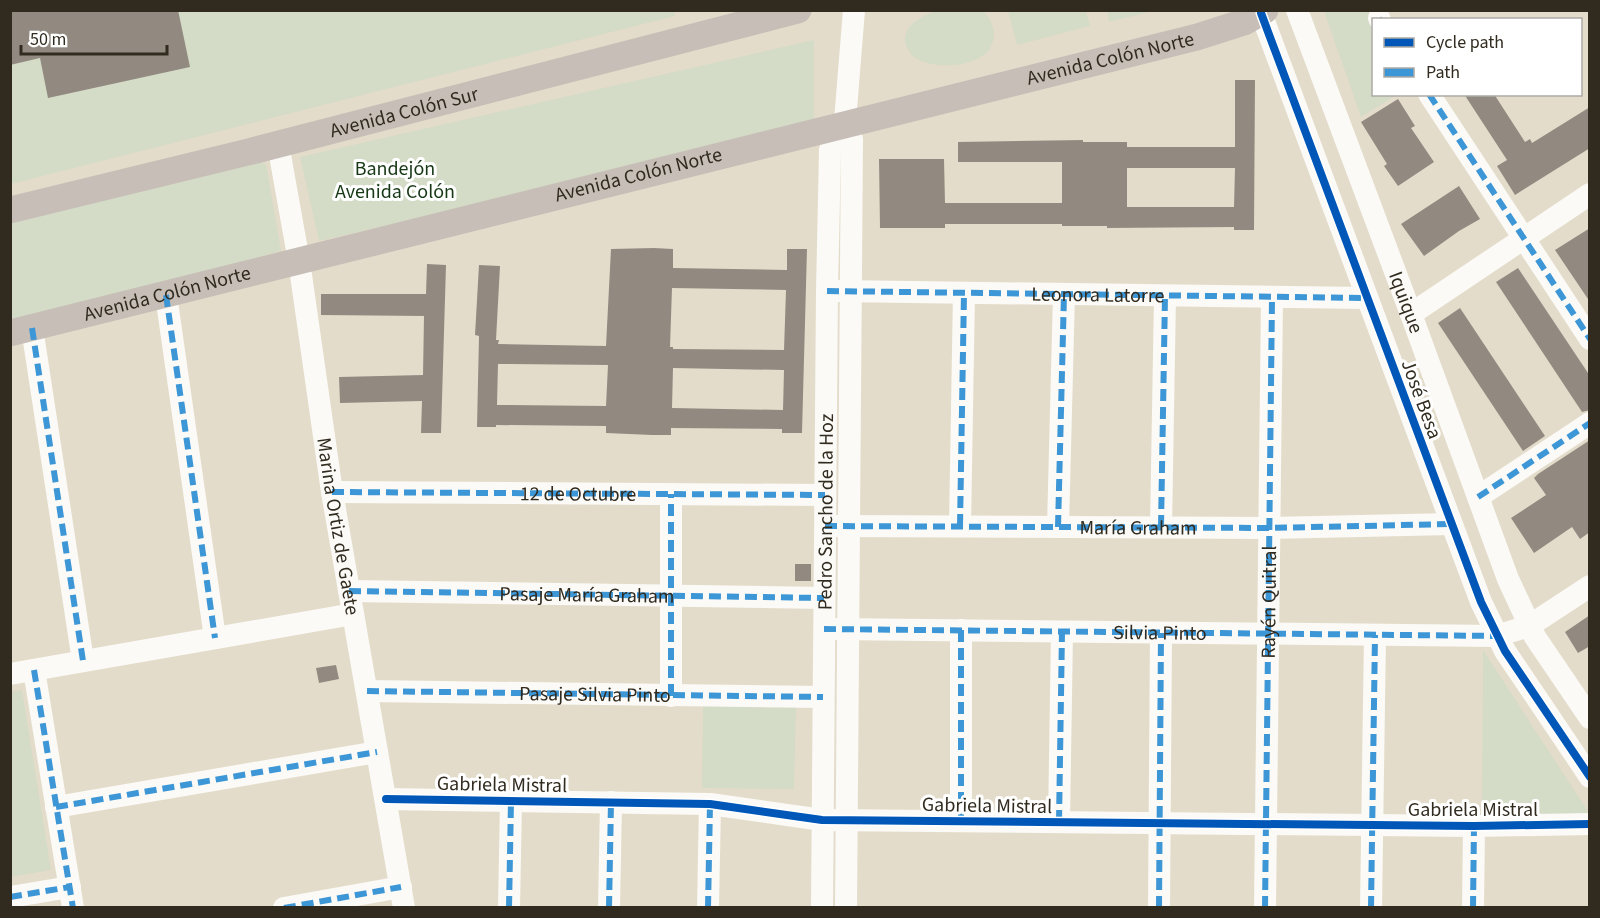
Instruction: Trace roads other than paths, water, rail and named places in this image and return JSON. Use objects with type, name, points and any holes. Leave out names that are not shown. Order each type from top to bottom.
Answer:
[{"type":"main road","name":"Avenida Colón Sur","points":[[10,210],[278,144],[798,10]]},
{"type":"main road","name":"Avenida Colón Norte","points":[[22,331],[568,190],[1197,37],[1245,22],[1263,12]]},
{"type":"street","name":"Pedro Sancho de la Hoz","points":[[846,908],[852,139],[846,121],[854,10]]},
{"type":"street","name":"Iquique","points":[[1297,10],[1508,579],[1529,626],[1590,718]]},
{"type":"street","name":"José Besa","points":[[1263,12],[1481,602],[1496,636],[1590,777]]},
{"type":"street","points":[[1430,96],[1590,339]]},
{"type":"street","name":"Pedro Sancho de la Hoz","points":[[822,908],[826,291],[830,150],[837,131],[846,121]]},
{"type":"street","name":"Marina Ortiz de Gaete","points":[[278,144],[299,261],[332,492],[403,898]]},
{"type":"street","points":[[1411,314],[1590,194]]},
{"type":"street","name":"Leonora Latorre","points":[[826,291],[1367,298]]},
{"type":"street","points":[[960,526],[964,293]]},
{"type":"street","points":[[1059,526],[1064,294]]},
{"type":"street","points":[[165,295],[216,638]]},
{"type":"street","points":[[1161,527],[1165,296]]},
{"type":"street","name":"Rayén Quitral","points":[[1265,908],[1272,298]]},
{"type":"street","points":[[22,331],[83,661]]},
{"type":"street","points":[[1478,497],[1590,423]]},
{"type":"street","name":"12 de Octubre","points":[[332,492],[825,495]]},
{"type":"street","points":[[671,494],[671,696]]},
{"type":"street","name":"María Graham","points":[[825,526],[1269,528],[1451,524]]},
{"type":"street","points":[[1496,636],[1529,626],[1590,586]]},
{"type":"street","name":"Pasaje María Graham","points":[[350,591],[824,598]]},
{"type":"street","points":[[10,674],[353,614]]},
{"type":"street","name":"Silvia Pinto","points":[[824,629],[1496,636]]},
{"type":"street","points":[[961,630],[961,821]]},
{"type":"street","points":[[1059,822],[1062,632]]},
{"type":"street","points":[[1159,908],[1161,633]]},
{"type":"street","points":[[1371,908],[1375,635]]},
{"type":"street","points":[[10,897],[71,897],[33,670]]},
{"type":"street","name":"Pasaje Silvia Pinto","points":[[367,691],[823,698]]},
{"type":"street","points":[[56,807],[377,752]]},
{"type":"street","name":"Gabriela Mistral","points":[[386,799],[710,804],[822,820],[1474,826],[1590,824]]},
{"type":"street","points":[[509,908],[510,801]]},
{"type":"street","points":[[609,908],[611,802]]},
{"type":"street","points":[[708,908],[710,804]]},
{"type":"street","points":[[1473,908],[1474,826]]},
{"type":"street","points":[[284,908],[403,898]]},
{"type":"park label","name":"Bandejón Avenida Colón","points":[[395,180]]}]
